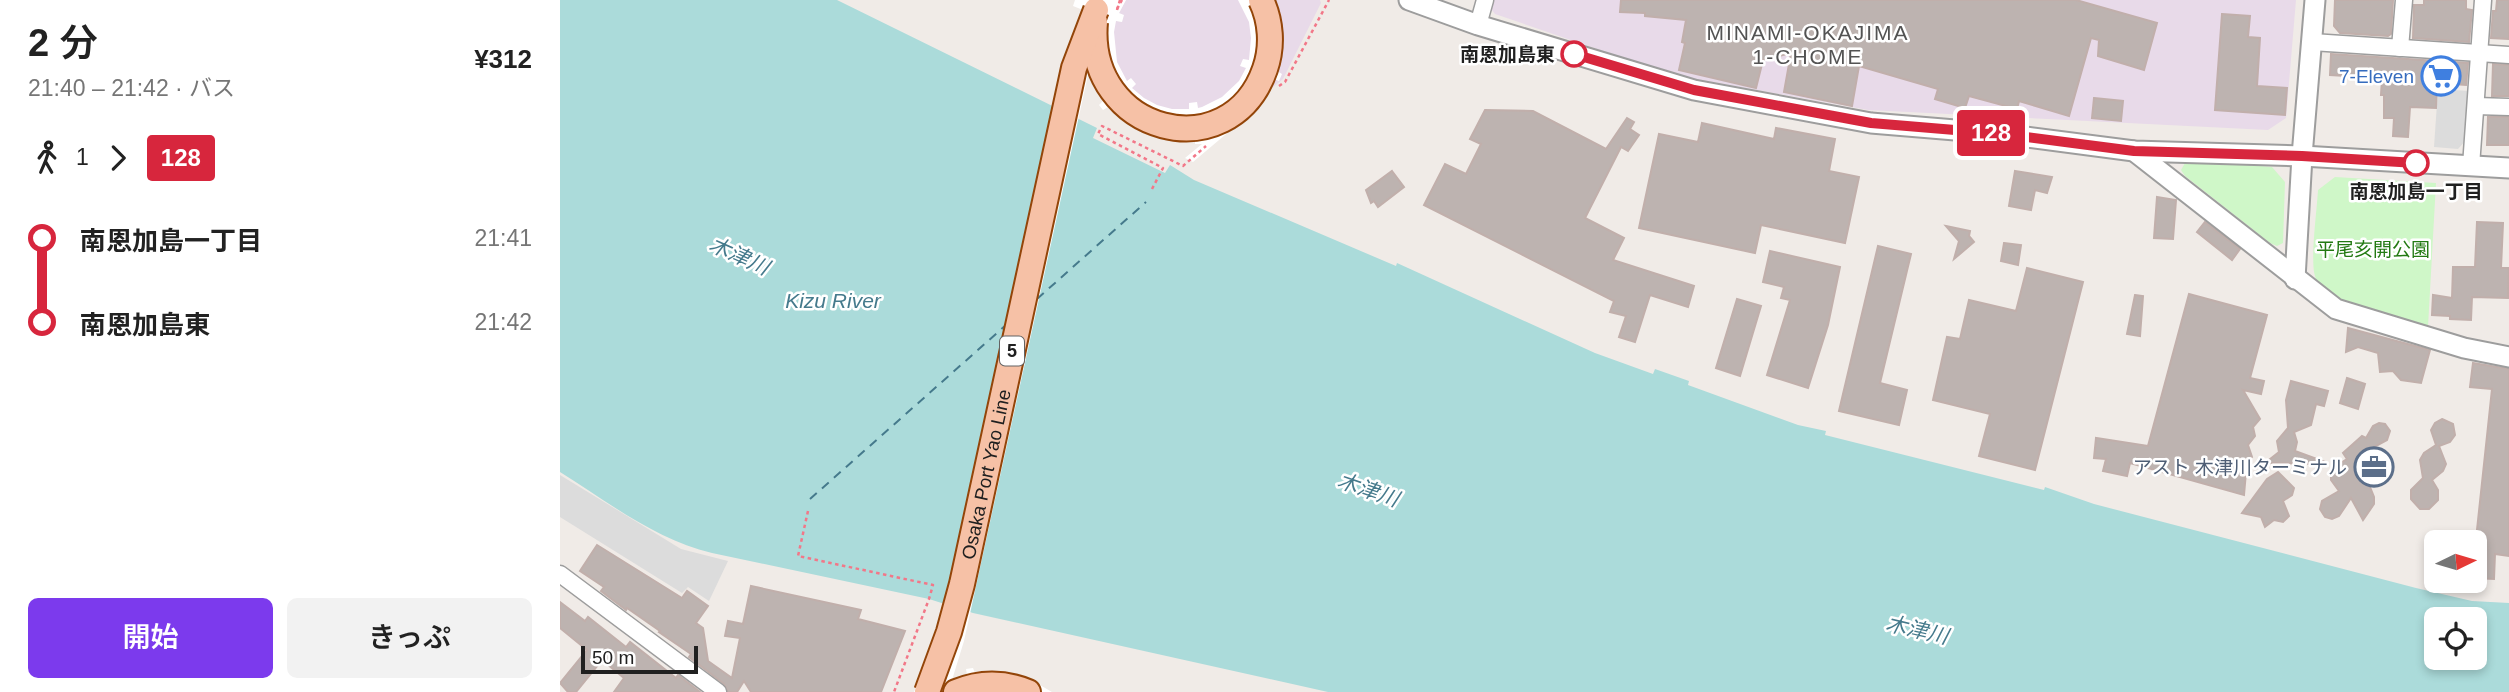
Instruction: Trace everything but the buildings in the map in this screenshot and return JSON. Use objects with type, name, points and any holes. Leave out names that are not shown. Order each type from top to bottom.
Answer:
[{"type":"main road","points":[[1103,6],[1097,11],[1094,40],[1097,62],[1107,85],[1119,101],[1142,118],[1158,125],[1184,128],[1211,124],[1228,115],[1242,105],[1255,89],[1265,71],[1270,47],[1268,20],[1260,0]]},
{"type":"main road","name":"Osaka Port Yao Line","points":[[928,692],[949,632],[961,584],[1074,68],[1086,32],[1103,6]]},
{"type":"main road","points":[[957,692],[994,685],[1026,692]]},
{"type":"street","points":[[1409,0],[1478,24],[1694,90],[1871,123],[2003,134],[2134,151],[2302,156],[2509,168]]},
{"type":"street","points":[[1478,24],[1485,0]]},
{"type":"street","points":[[2295,279],[2315,0]]},
{"type":"street","points":[[2400,48],[2404,0]]},
{"type":"street","points":[[2471,166],[2483,0]]},
{"type":"street","points":[[2312,42],[2509,55]]},
{"type":"street","points":[[2476,106],[2509,107]]},
{"type":"street","points":[[2134,151],[2336,309],[2464,348],[2509,356]]},
{"type":"street","points":[[560,574],[718,692]]},
{"type":"path","points":[[1103,6],[1121,0]]},
{"type":"path","points":[[1152,189],[1163,168],[1098,134],[1102,126],[1183,166],[1214,140]]},
{"type":"path","points":[[808,511],[798,556],[933,585],[894,692]]},
{"type":"shaded area","points":[[1126,0],[1320,0],[1321,3],[1283,79],[1204,144],[1195,144],[1195,139],[1170,139],[1139,130],[1119,117],[1094,85],[1084,10],[1121,22],[1119,13]]},
{"type":"shaded area","points":[[1493,0],[2296,0],[2286,118],[2268,130],[1868,110],[1673,75],[1495,14],[1491,9]]},
{"type":"shaded area","points":[[2438,89],[2469,91],[2466,140],[2458,149],[2434,147]]},
{"type":"shaded area","points":[[560,475],[681,549],[728,561],[709,601],[688,587],[682,593],[560,517]]},
{"type":"green space","name":"平尾亥開公園","points":[[2193,160],[2272,167],[2285,182],[2283,243],[2277,246],[2270,243],[2185,176],[2181,170],[2185,163]]},
{"type":"green space","name":"平尾亥開公園","points":[[2335,177],[2436,183],[2428,327],[2347,304],[2321,287],[2315,276],[2313,259],[2318,190]]},
{"type":"water","name":"Kizu River","points":[[560,0],[837,0],[1097,128],[1093,138],[1165,173],[1170,165],[1194,180],[1396,266],[1397,263],[1595,353],[1653,374],[1655,369],[1689,381],[1688,385],[1798,425],[1826,431],[1825,435],[2044,490],[2045,487],[2094,504],[2424,590],[2424,593],[2438,593],[2472,601],[2509,603],[2509,692],[1328,692],[973,613],[929,599],[712,553],[671,539],[560,472]]},
{"type":"pier","points":[[1075,0],[1126,0],[1119,13],[1124,15],[1122,22],[1116,21],[1114,32],[1117,62],[1127,81],[1131,78],[1136,84],[1132,88],[1157,105],[1172,109],[1189,109],[1189,103],[1197,102],[1198,108],[1202,107],[1222,97],[1239,81],[1246,68],[1240,66],[1243,59],[1249,60],[1251,38],[1249,22],[1238,0],[1272,0],[1277,71],[1282,74],[1279,81],[1274,79],[1262,101],[1251,113],[1193,162],[1185,158],[1202,144],[1195,144],[1195,139],[1154,136],[1125,122],[1108,107],[1103,110],[1099,105],[1103,101],[1088,75],[964,641],[952,680],[967,675],[966,669],[973,668],[975,673],[1000,672],[1017,675],[1052,692],[914,692],[941,621],[1083,10],[1073,6]]},
{"type":"ferry route","points":[[1037,299],[1146,202]]},
{"type":"ferry route","points":[[810,499],[1006,325]]},
{"type":"bus line","name":"128","points":[[1574,54],[1694,90],[1871,123],[2003,134],[2134,151],[2302,156],[2416,163]]},
{"type":"place","name":"南恩加島東","points":[[1574,54]]},
{"type":"place","name":"7-Eleven","points":[[2441,76]]},
{"type":"place","name":"南恩加島一丁目","points":[[2416,163]]},
{"type":"place","name":"アスト 木津川ターミナル","points":[[2374,467]]},
{"type":"district","name":"MINAMI-OKAJIMA 1-CHOME","points":[[1808,45]]},
{"type":"water label","name":"木津川","points":[[739,256]]},
{"type":"water label","name":"木津川","points":[[1368,490]]},
{"type":"water label","name":"木津川","points":[[1917,630]]}]
